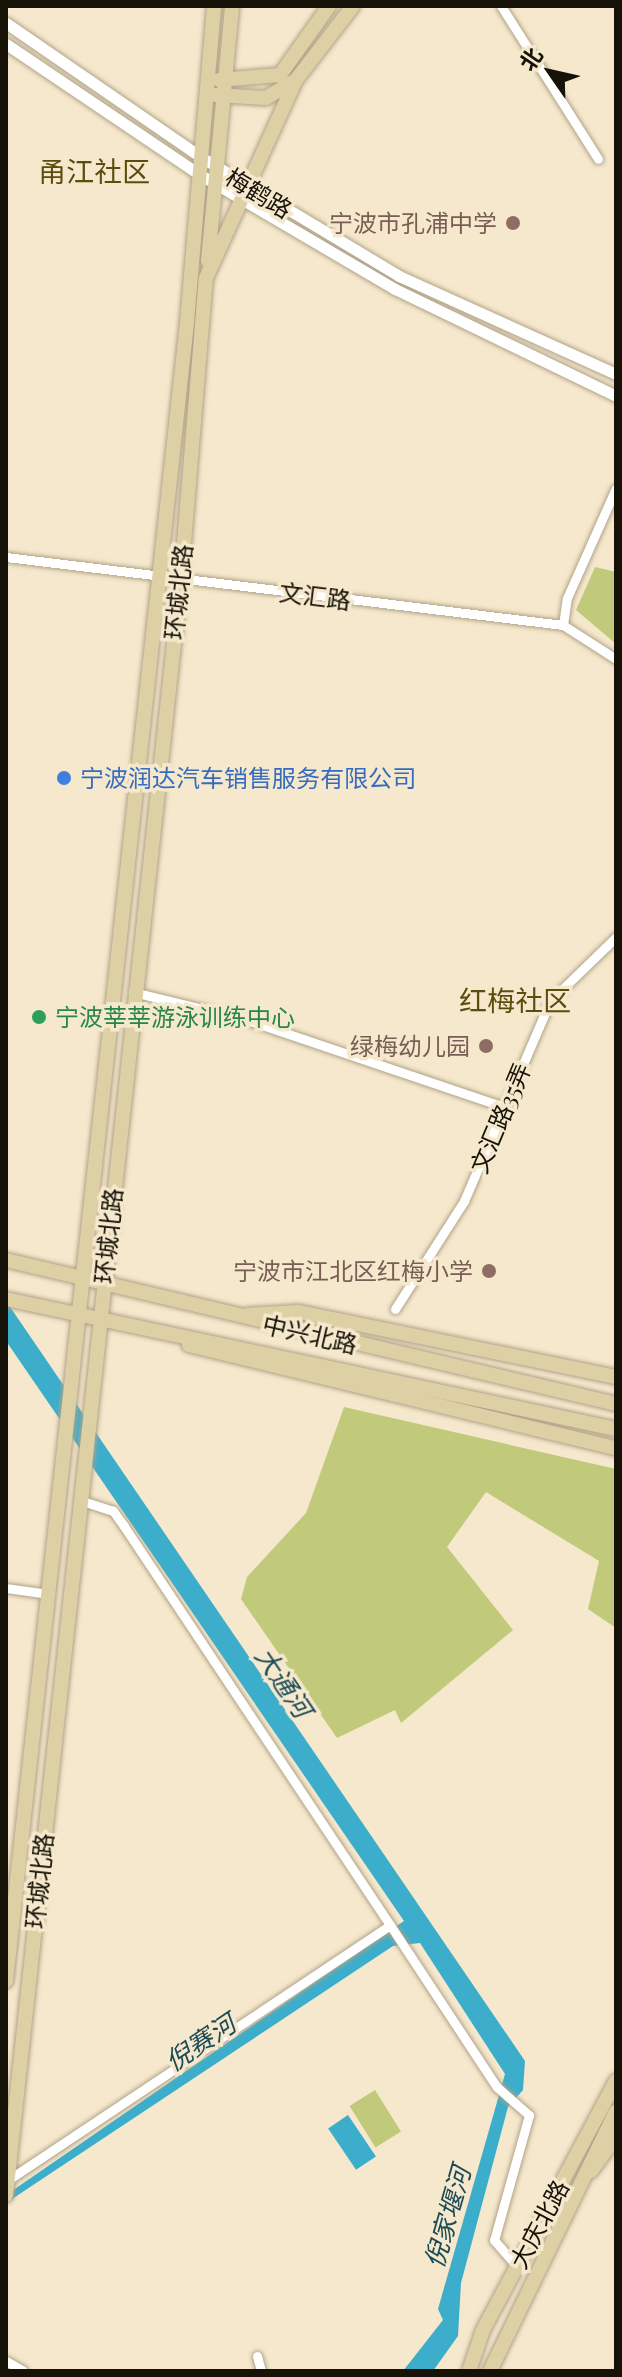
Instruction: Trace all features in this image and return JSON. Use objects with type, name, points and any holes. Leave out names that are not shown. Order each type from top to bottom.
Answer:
[{"type":"main road","points":[[207,87],[214,6]]},
{"type":"main road","points":[[225,88],[232,6]]},
{"type":"main road","name":"环城北路","points":[[225,88],[280,75],[329,6]]},
{"type":"main road","name":"环城北路","points":[[206,278],[242,190],[296,80],[353,6]]},
{"type":"main road","name":"环城北路","points":[[6,1981],[8,1937],[159,577],[207,87],[266,98],[296,80]]},
{"type":"main road","name":"环城北路","points":[[7,2187],[133,992],[181,580],[225,88]]},
{"type":"main road","name":"中兴北路","points":[[6,1260],[83,1282],[616,1404]]},
{"type":"main road","name":"中兴北路","points":[[6,1299],[616,1429]]},
{"type":"main road","points":[[228,1316],[299,1312],[616,1377]]},
{"type":"main road","points":[[160,1332],[219,1357],[616,1448]]},
{"type":"main road","name":"大庆北路","points":[[469,2371],[517,2266],[616,2081]]},
{"type":"main road","name":"大庆北路","points":[[490,2371],[616,2112]]},
{"type":"main road","name":"大庆北路","points":[[584,2175],[616,2137]]},
{"type":"street","points":[[501,6],[598,159]]},
{"type":"street","name":"梅鹤路","points":[[6,23],[217,167],[242,190],[439,314],[616,396]]},
{"type":"street","name":"梅鹤路","points":[[6,44],[199,174],[216,183],[242,190],[445,301],[616,374]]},
{"type":"street","points":[[563,625],[567,598],[616,488]]},
{"type":"street","name":"文汇路","points":[[6,557],[563,625],[616,659]]},
{"type":"street","name":"文汇路35弄","points":[[395,1309],[464,1201],[550,1001],[616,937]]},
{"type":"street","points":[[133,992],[247,1020],[504,1107]]},
{"type":"street","points":[[80,1500],[113,1511],[124,1526],[497,2087],[529,2115],[494,2240],[517,2266]]},
{"type":"street","points":[[6,1588],[48,1594]]},
{"type":"street","points":[[7,2187],[390,1926]]},
{"type":"street","points":[[257,2356],[261,2371]]},
{"type":"street","points":[[6,2361],[23,2371]]},
{"type":"green space","points":[[595,567],[616,572],[616,644],[576,610]]},
{"type":"green space","points":[[344,1407],[616,1469],[616,1628],[588,1609],[599,1561],[486,1492],[447,1547],[513,1630],[401,1723],[395,1710],[337,1738],[241,1599],[247,1577],[306,1513]]},
{"type":"green space","points":[[375,2090],[401,2132],[376,2147],[350,2106]]},
{"type":"water","points":[[6,1301],[525,2061],[523,2090],[508,2107],[461,2283],[458,2336],[433,2371],[403,2371],[443,2320],[438,2309],[505,2074],[420,1943],[393,1946],[6,2203],[6,2195],[404,1921],[6,1341]]},
{"type":"water","points":[[348,2115],[376,2156],[356,2170],[328,2128]]},
{"type":"place","name":"宁波市孔浦中学","points":[[513,223]]},
{"type":"place","name":"宁波润达汽车销售服务有限公司","points":[[64,778]]},
{"type":"place","name":"宁波莘莘游泳训练中心","points":[[39,1017]]},
{"type":"place","name":"绿梅幼儿园","points":[[486,1046]]},
{"type":"place","name":"宁波市江北区红梅小学","points":[[489,1271]]},
{"type":"district","name":"甬江社区","points":[[94,171]]},
{"type":"district","name":"红梅社区","points":[[515,1000]]},
{"type":"water label","name":"大通河","points":[[284,1682]]},
{"type":"water label","name":"倪赛河","points":[[200,2042]]},
{"type":"water label","name":"倪家堰河","points":[[447,2217]]}]
